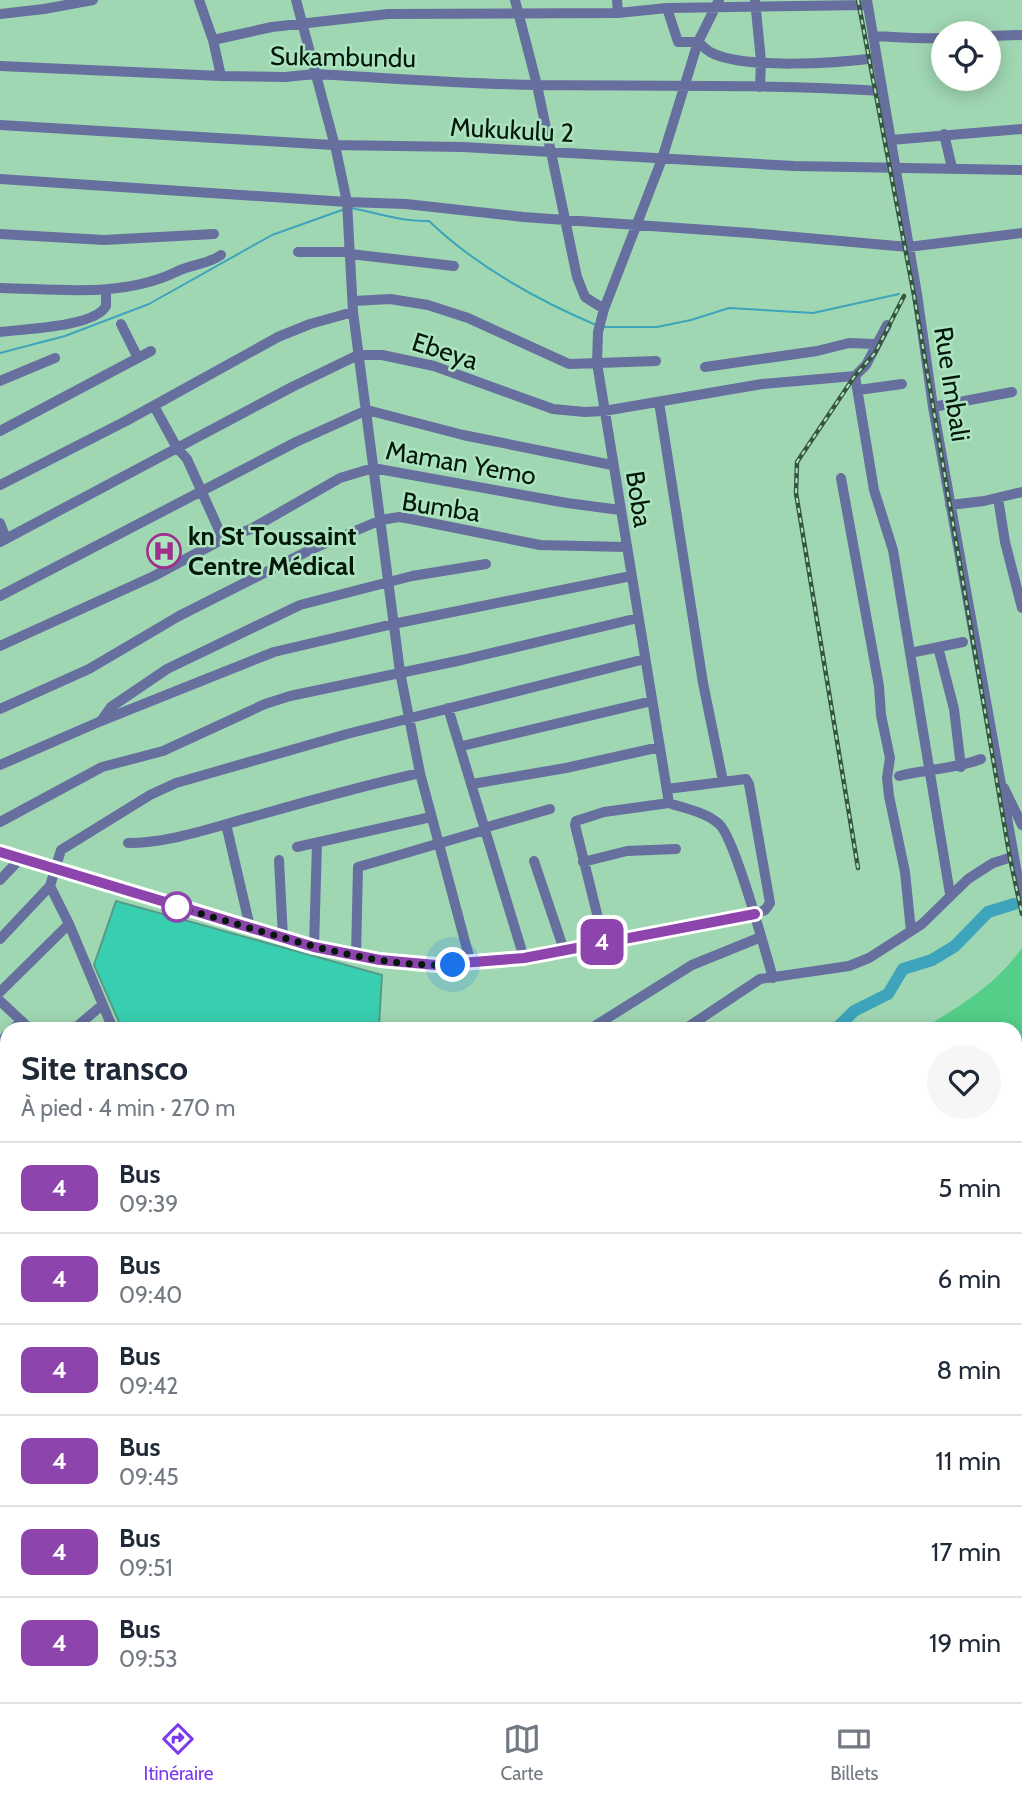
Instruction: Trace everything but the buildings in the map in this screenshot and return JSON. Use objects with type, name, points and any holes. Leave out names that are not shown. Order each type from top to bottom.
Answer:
[{"type":"street","points":[[0,14],[93,0]]},
{"type":"street","points":[[199,0],[213,40],[220,76]]},
{"type":"street","points":[[296,0],[347,207],[358,355],[400,672],[420,773],[471,964]]},
{"type":"street","points":[[515,0],[567,220],[573,264],[585,297],[604,309]]},
{"type":"street","points":[[617,0],[618,13]]},
{"type":"street","points":[[213,40],[243,31],[388,14],[618,13],[716,4],[867,2]]},
{"type":"street","name":"Rue Imbali","points":[[867,2],[933,407],[1022,901]]},
{"type":"street","name":"Boba","points":[[669,803],[612,465],[597,363],[598,332],[604,309],[662,159],[698,42],[716,4]]},
{"type":"street","points":[[755,4],[761,61],[760,87]]},
{"type":"street","points":[[667,8],[678,42],[698,42],[710,52],[729,59],[825,64],[876,58]]},
{"type":"street","points":[[1001,36],[1022,35]]},
{"type":"street","points":[[873,36],[931,39]]},
{"type":"street","name":"Sukambundu","points":[[0,66],[220,76],[285,77],[315,74],[537,85],[685,84],[882,91]]},
{"type":"street","name":"Mukukulu 2","points":[[0,125],[333,145],[463,147],[552,154],[896,169],[1022,170]]},
{"type":"street","points":[[891,140],[1022,129]]},
{"type":"street","points":[[944,134],[952,168]]},
{"type":"street","points":[[0,179],[347,207],[406,204],[567,220],[908,247],[1022,233]]},
{"type":"street","points":[[0,234],[104,240],[214,234]]},
{"type":"street","points":[[298,252],[350,253],[454,266]]},
{"type":"street","points":[[0,288],[106,291],[167,278],[176,271],[211,262],[221,255]]},
{"type":"street","points":[[0,332],[73,323],[96,315],[106,306],[106,291]]},
{"type":"street","points":[[0,485],[286,334],[353,306],[390,299],[428,305],[468,318],[569,364],[656,361]]},
{"type":"street","points":[[121,324],[138,358]]},
{"type":"street","points":[[887,325],[866,365],[855,376],[874,490],[893,550],[950,894]]},
{"type":"street","points":[[705,367],[817,351],[849,343],[875,344]]},
{"type":"street","points":[[0,431],[151,351]]},
{"type":"street","name":"Ebeya","points":[[3,541],[322,371],[358,355],[401,358],[434,366],[553,409],[604,411],[762,384],[855,376]]},
{"type":"street","points":[[0,381],[55,358]]},
{"type":"street","points":[[858,390],[902,384]]},
{"type":"street","points":[[933,407],[1012,392]]},
{"type":"street","points":[[659,402],[703,682],[723,781]]},
{"type":"street","points":[[154,406],[177,448],[187,459],[223,540]]},
{"type":"street","points":[[0,596],[296,442],[367,410],[463,435],[612,465]]},
{"type":"street","name":"Maman Yemo","points":[[0,646],[251,529],[340,478],[373,468],[620,510]]},
{"type":"street","points":[[841,478],[879,686],[881,715],[890,758],[887,778],[889,796],[905,872],[911,931]]},
{"type":"street","points":[[950,505],[1022,492]]},
{"type":"street","points":[[998,498],[1005,542],[1022,608]]},
{"type":"street","name":"Bumba","points":[[0,709],[89,669],[230,589],[381,520],[399,517],[540,545],[626,547]]},
{"type":"street","points":[[0,523],[3,541]]},
{"type":"street","points":[[101,721],[111,707],[143,683],[247,629],[312,600],[388,582],[486,564]]},
{"type":"street","points":[[0,765],[101,721],[274,652],[393,624],[631,576]]},
{"type":"street","points":[[0,822],[95,770],[163,751],[265,704],[290,696],[638,618]]},
{"type":"street","points":[[910,653],[963,642]]},
{"type":"street","points":[[938,647],[954,709],[961,766]]},
{"type":"street","points":[[0,939],[50,886],[61,850],[163,788],[253,760],[645,659]]},
{"type":"street","points":[[462,746],[652,701]]},
{"type":"street","points":[[448,708],[462,746],[484,829],[524,958]]},
{"type":"street","points":[[472,784],[566,768],[660,747]]},
{"type":"street","points":[[899,776],[929,769],[961,766],[981,759]]},
{"type":"street","points":[[128,843],[146,843],[226,824],[361,786],[420,773]]},
{"type":"street","points":[[998,775],[1022,825]]},
{"type":"street","points":[[0,852],[314,947],[356,956],[436,965],[471,964],[524,958],[765,910],[770,902],[746,779],[667,789]]},
{"type":"street","points":[[604,942],[575,825],[579,818],[669,803],[706,815],[722,826],[755,914],[773,978]]},
{"type":"street","points":[[356,956],[358,867],[439,845],[550,809]]},
{"type":"street","points":[[297,847],[431,817]]},
{"type":"street","points":[[226,824],[250,927]]},
{"type":"street","points":[[314,947],[317,843]]},
{"type":"street","points":[[583,862],[627,851],[676,849]]},
{"type":"street","points":[[696,1022],[760,979],[849,966],[869,958],[922,924],[950,894],[981,870],[1012,857]]},
{"type":"street","points":[[0,880],[20,859]]},
{"type":"street","points":[[279,860],[283,938]]},
{"type":"street","points":[[534,861],[564,950]]},
{"type":"street","points":[[50,886],[69,924],[110,1022]]},
{"type":"street","points":[[0,992],[69,924]]},
{"type":"street","points":[[601,1022],[692,965],[761,937]]},
{"type":"street","points":[[0,1001],[22,1021]]},
{"type":"street","points":[[83,1022],[102,1006]]},
{"type":"green space","points":[[1022,948],[1022,1022],[933,1022],[989,984]]},
{"type":"waterway","points":[[351,208],[400,219],[429,221],[447,238],[508,281],[596,325]]},
{"type":"waterway","points":[[0,353],[65,336],[149,304],[272,235],[342,210]]},
{"type":"waterway","points":[[604,327],[657,327],[729,308],[813,313],[899,294]]},
{"type":"waterway","points":[[843,1022],[854,1011],[888,994],[903,969],[932,960],[955,946],[988,912],[1014,904]]},
{"type":"railway","points":[[858,0],[914,295],[1010,858],[1022,914]]},
{"type":"railway","points":[[858,868],[796,493],[797,462],[854,377],[875,353],[904,296]]},
{"type":"bus line","name":"4","points":[[0,852],[314,947],[380,960],[436,965],[524,958],[755,914]]},
{"type":"place","name":"kn St Toussaint Centre Médical","points":[[164,551]]},
{"type":"route","points":[[177,907],[335,952],[380,960],[453,965]]}]
